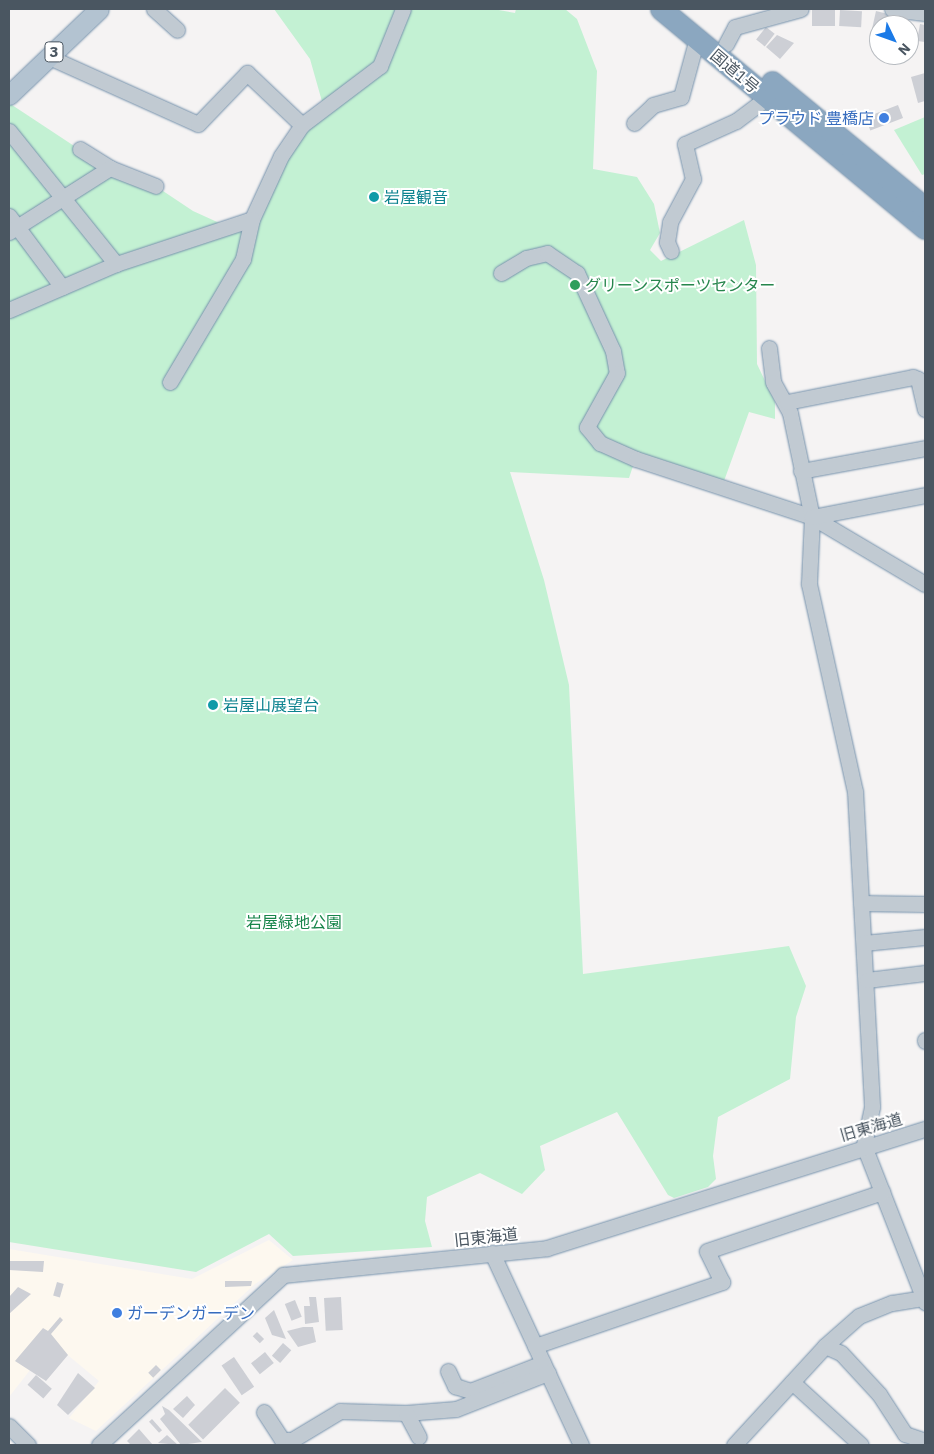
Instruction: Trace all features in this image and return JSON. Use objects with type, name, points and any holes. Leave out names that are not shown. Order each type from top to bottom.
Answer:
[{"type":"highway","name":"国道1号","points":[[661,9],[925,228]]},
{"type":"highway","name":"国道1号","points":[[683,9],[925,208]]},
{"type":"main road","name":"3","points":[[9,95],[99,9]]},
{"type":"street","points":[[154,9],[176,30]]},
{"type":"street","points":[[170,382],[243,259],[252,219],[281,156],[302,125],[380,66],[403,9]]},
{"type":"street","points":[[726,44],[735,27],[801,9]]},
{"type":"street","points":[[892,9],[925,13]]},
{"type":"street","points":[[634,123],[653,105],[681,97],[697,38]]},
{"type":"street","points":[[49,57],[198,124],[247,74],[302,125]]},
{"type":"street","points":[[671,251],[667,242],[670,222],[693,179],[685,144],[736,121],[768,97]]},
{"type":"street","points":[[9,131],[116,264]]},
{"type":"street","points":[[80,149],[110,168],[156,186]]},
{"type":"street","points":[[62,287],[11,225],[63,198],[110,168]]},
{"type":"street","points":[[10,307],[116,264],[252,219]]},
{"type":"street","points":[[501,273],[526,258],[546,254],[577,273],[613,351],[617,373],[587,427],[596,438],[636,459],[812,517],[925,584]]},
{"type":"street","points":[[734,1445],[825,1346],[859,1316],[892,1303],[924,1300],[864,1146],[872,1107],[867,980],[855,791],[809,584],[812,517],[787,402],[773,382],[769,348]]},
{"type":"street","points":[[787,402],[913,377],[918,379],[925,409]]},
{"type":"street","points":[[801,471],[925,448]]},
{"type":"street","points":[[812,517],[925,495]]},
{"type":"street","points":[[861,903],[925,904]]},
{"type":"street","points":[[864,944],[925,937]]},
{"type":"street","points":[[867,980],[925,973]]},
{"type":"street","name":"旧東海道","points":[[99,1445],[283,1275],[547,1248],[864,1146],[925,1130]]},
{"type":"street","points":[[535,1346],[722,1282],[707,1252],[882,1192]]},
{"type":"street","points":[[492,1254],[580,1445]]},
{"type":"street","points":[[825,1346],[841,1353],[879,1394],[905,1434],[925,1441]]},
{"type":"street","points":[[448,1371],[455,1386],[470,1391],[545,1368]]},
{"type":"street","points":[[264,1412],[282,1440],[292,1440],[340,1411],[406,1413],[456,1409],[545,1368]]},
{"type":"street","points":[[792,1382],[861,1445]]},
{"type":"street","points":[[406,1413],[419,1437]]},
{"type":"street","points":[[9,1426],[28,1445]]},
{"type":"shaded area","name":"ガーデンガーデン","points":[[269,1240],[293,1260],[255,1284],[96,1431],[69,1418],[99,1381],[52,1342],[9,1397],[9,1249],[192,1279]]},
{"type":"green space","name":"岩屋緑地公園","points":[[274,9],[493,9],[515,13],[516,9],[565,9],[577,19],[597,71],[593,169],[637,177],[654,204],[660,233],[650,250],[661,261],[744,220],[756,265],[757,364],[775,402],[775,419],[749,412],[724,481],[635,460],[629,478],[510,472],[544,580],[569,685],[583,974],[789,946],[806,986],[796,1017],[790,1079],[718,1117],[713,1156],[716,1179],[708,1187],[674,1198],[668,1195],[617,1112],[540,1146],[545,1170],[522,1194],[480,1173],[427,1197],[425,1221],[432,1247],[293,1256],[269,1234],[196,1272],[9,1242],[9,103],[109,169],[145,179],[193,211],[226,226],[253,219],[290,147],[323,105],[310,59]]},
{"type":"green space","points":[[925,117],[925,174],[922,175],[894,130]]},
{"type":"building","points":[[812,10],[835,10],[835,26],[812,26]]},
{"type":"building","points":[[840,10],[862,11],[861,27],[839,26]]},
{"type":"building","points":[[876,11],[892,15],[875,15]]},
{"type":"building","points":[[920,24],[925,25],[925,42],[919,41]]},
{"type":"building","points":[[766,27],[775,34],[765,46],[756,40]]},
{"type":"building","points":[[777,35],[794,43],[780,59],[766,47]]},
{"type":"building","points":[[925,73],[925,101],[918,103],[911,77]]},
{"type":"building","name":"プラウド 豊橋店","points":[[898,105],[903,118],[870,131],[865,118]]},
{"type":"building","points":[[9,1261],[44,1261],[43,1272],[9,1270]]},
{"type":"building","points":[[225,1281],[252,1281],[251,1286],[225,1287]]},
{"type":"building","points":[[57,1282],[64,1284],[60,1297],[53,1295]]},
{"type":"building","points":[[18,1287],[31,1294],[9,1314],[9,1297]]},
{"type":"building","points":[[309,1297],[316,1297],[319,1322],[305,1324],[304,1306],[310,1306]]},
{"type":"building","points":[[341,1297],[343,1330],[326,1331],[324,1298]]},
{"type":"building","points":[[295,1300],[302,1317],[292,1321],[285,1304]]},
{"type":"building","points":[[274,1310],[286,1339],[272,1335],[265,1318]]},
{"type":"building","points":[[60,1317],[63,1320],[51,1334],[68,1355],[46,1381],[15,1361],[43,1328],[48,1331]]},
{"type":"building","points":[[303,1327],[313,1327],[316,1342],[298,1347],[287,1331]]},
{"type":"building","points":[[257,1332],[264,1339],[260,1343],[253,1336]]},
{"type":"building","points":[[283,1343],[291,1350],[280,1363],[272,1356]]},
{"type":"building","points":[[265,1352],[274,1363],[260,1374],[251,1363]]},
{"type":"building","points":[[234,1357],[254,1387],[242,1395],[222,1365]]},
{"type":"building","points":[[156,1365],[161,1370],[153,1378],[148,1373]]},
{"type":"building","points":[[78,1373],[95,1388],[68,1415],[57,1405]]},
{"type":"building","points":[[36,1375],[52,1389],[43,1399],[27,1385]]},
{"type":"building","points":[[225,1388],[240,1403],[203,1440],[188,1425]]},
{"type":"building","points":[[187,1396],[195,1405],[183,1418],[173,1409]]},
{"type":"building","points":[[162,1406],[169,1410],[202,1442],[181,1445],[160,1419],[165,1414]]},
{"type":"building","points":[[152,1419],[162,1430],[159,1433],[149,1422]]},
{"type":"building","points":[[139,1429],[153,1445],[131,1445],[127,1441]]},
{"type":"building","points":[[167,1435],[178,1445],[158,1443]]},
{"type":"place","name":"プラウド 豊橋店","points":[[884,118]]},
{"type":"place","name":"岩屋観音","points":[[374,197]]},
{"type":"place","name":"グリーンスポーツセンター","points":[[575,285]]},
{"type":"place","name":"岩屋山展望台","points":[[213,705]]},
{"type":"place","name":"ガーデンガーデン","points":[[117,1313]]}]
